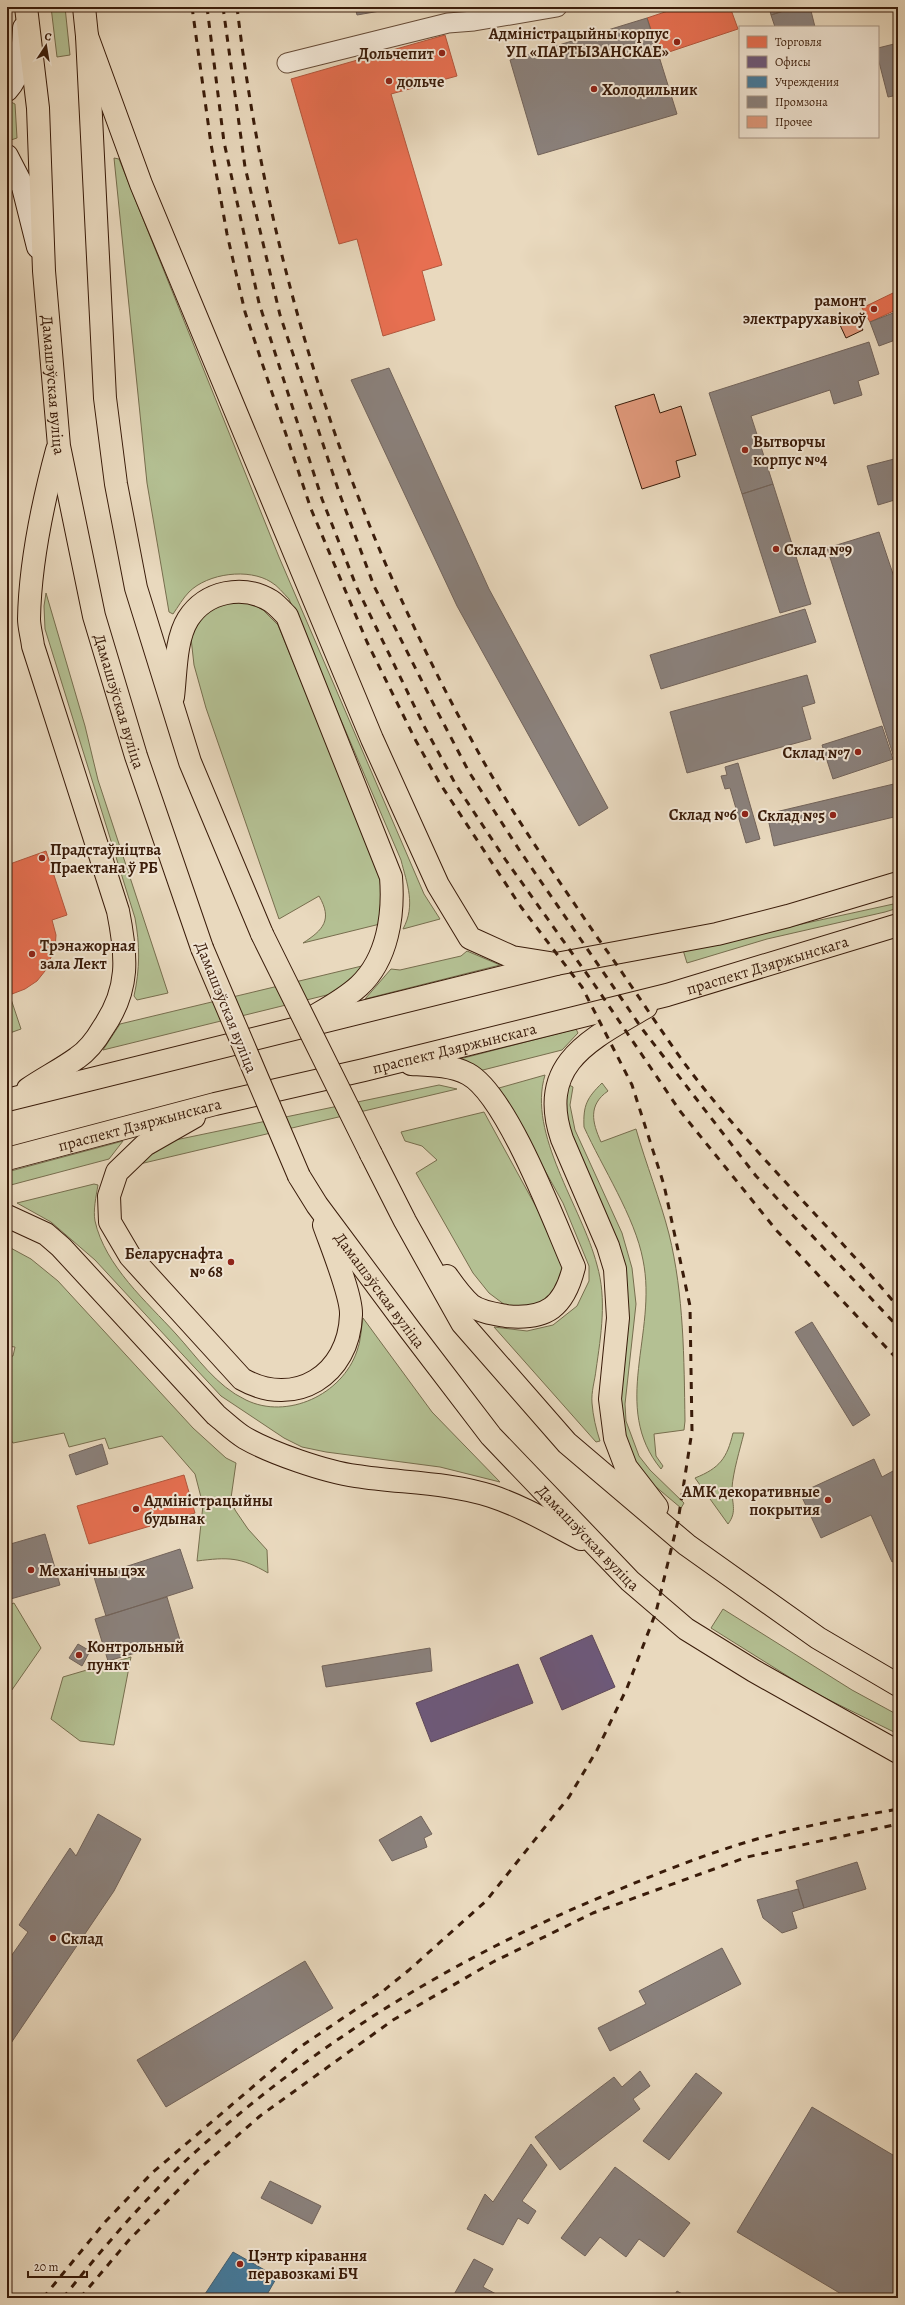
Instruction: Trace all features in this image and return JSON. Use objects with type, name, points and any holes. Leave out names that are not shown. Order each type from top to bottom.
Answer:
[{"type":"main road","points":[[7,90],[16,74],[21,60],[25,7]]},
{"type":"main road","name":"Дамашэўская вуліца","points":[[25,7],[38,108],[44,272],[59,446],[94,616],[136,756],[202,948],[299,1176],[317,1205],[491,1436],[594,1546],[630,1581],[686,1629],[754,1671],[898,1752]]},
{"type":"main road","points":[[84,7],[87,36],[105,398],[116,484],[136,588],[190,762],[262,934],[405,1221],[462,1323],[505,1374],[567,1443],[687,1545],[818,1638],[898,1685]]},
{"type":"main road","points":[[87,36],[147,198],[369,732],[438,885],[470,938],[512,957],[556,964]]},
{"type":"main road","points":[[7,156],[23,187],[44,272]]},
{"type":"main road","points":[[9,1099],[78,1058],[93,1044],[112,1015],[120,998],[124,980],[124,942],[118,911],[33,646],[29,620],[32,585],[46,492],[59,446]]},
{"type":"main road","points":[[172,706],[181,637],[188,620],[202,603],[221,594],[239,591],[253,592],[272,602],[287,616],[391,877],[392,914],[381,956],[360,985],[341,1000],[287,1032]]},
{"type":"main road","points":[[9,1099],[287,1032],[556,964],[718,934],[788,916],[898,883]]},
{"type":"main road","name":"праспект Дзяржынскага","points":[[7,1159],[215,1104],[667,995],[898,925]]},
{"type":"main road","points":[[667,995],[588,1041],[577,1051],[561,1074],[556,1101],[556,1115],[562,1139],[608,1246],[615,1269],[618,1318],[610,1399],[615,1438],[619,1452],[626,1467],[687,1545]]},
{"type":"main road","points":[[376,1066],[408,1064],[433,1065],[468,1074],[479,1082],[500,1109],[517,1140],[574,1267],[570,1286],[560,1302],[544,1314],[529,1317],[493,1314],[472,1305],[451,1282],[405,1221]]},
{"type":"main road","points":[[215,1104],[145,1145],[128,1159],[117,1172],[109,1196],[110,1222],[130,1256],[239,1375],[256,1387],[284,1392],[301,1388],[320,1379],[343,1351],[352,1314],[337,1263],[317,1205]]},
{"type":"main road","points":[[7,1216],[46,1234],[61,1247],[216,1415],[244,1438],[301,1461],[332,1471],[356,1476],[444,1486],[491,1496],[514,1505],[594,1546]]},
{"type":"street","points":[[287,63],[448,23],[474,21],[557,7]]},
{"type":"green space","points":[[51,7],[65,7],[70,55],[57,57]]},
{"type":"green space","points":[[11,102],[15,104],[17,138],[11,140],[7,138],[7,104]]},
{"type":"green space","points":[[114,158],[119,159],[279,557],[424,894],[440,919],[403,929],[407,920],[410,903],[408,886],[401,860],[289,599],[271,582],[262,578],[252,575],[229,575],[207,580],[197,586],[187,594],[173,614],[169,612],[147,483]]},
{"type":"green space","points":[[46,593],[85,726],[98,780],[168,993],[137,1000],[134,996],[139,957],[135,918],[45,629],[44,606]]},
{"type":"green space","points":[[247,601],[263,610],[278,625],[383,880],[380,924],[303,943],[316,934],[324,924],[325,912],[319,896],[279,919],[206,708],[194,665],[191,638],[197,618],[223,602]]},
{"type":"green space","points":[[898,903],[898,908],[885,912],[767,939],[687,963],[683,950]]},
{"type":"green space","points":[[467,951],[500,965],[365,999],[391,969],[400,970],[461,956]]},
{"type":"green space","points":[[366,965],[339,992],[103,1050],[120,1024]]},
{"type":"green space","points":[[7,996],[10,996],[21,1029],[7,1034]]},
{"type":"green space","points":[[576,1029],[578,1033],[562,1050],[479,1071],[452,1061]]},
{"type":"green space","points":[[545,1075],[541,1098],[543,1121],[559,1170],[590,1243],[597,1265],[602,1291],[600,1344],[592,1399],[592,1408],[600,1441],[596,1442],[494,1327],[527,1331],[553,1325],[577,1306],[589,1281],[589,1266],[563,1203],[499,1088]]},
{"type":"green space","points":[[565,1083],[573,1087],[570,1105],[575,1130],[622,1233],[632,1268],[636,1304],[625,1404],[626,1421],[639,1456],[650,1470],[684,1503],[681,1508],[649,1481],[636,1467],[619,1417],[625,1336],[565,1131]]},
{"type":"green space","points":[[602,1083],[608,1091],[597,1102],[594,1114],[595,1128],[601,1142],[636,1129],[669,1234],[678,1280],[682,1327],[685,1421],[684,1430],[654,1434],[656,1456],[663,1466],[661,1469],[646,1445],[639,1420],[637,1395],[638,1369],[645,1315],[646,1287],[643,1260],[639,1244],[626,1210],[584,1127],[584,1113],[587,1102]]},
{"type":"green space","points":[[439,1085],[457,1089],[127,1167],[161,1143]]},
{"type":"green space","points":[[484,1112],[540,1214],[564,1266],[558,1289],[538,1305],[525,1308],[505,1305],[489,1293],[473,1273],[416,1173],[437,1160],[422,1146],[405,1141],[401,1132]]},
{"type":"green space","points":[[123,1141],[109,1159],[7,1186],[7,1172]]},
{"type":"green space","points":[[94,1184],[98,1185],[94,1217],[95,1221],[100,1237],[117,1268],[140,1296],[225,1387],[246,1400],[262,1405],[279,1407],[295,1405],[311,1400],[326,1391],[339,1380],[350,1367],[357,1351],[363,1318],[432,1412],[500,1482],[440,1467],[326,1452],[302,1447],[284,1438],[221,1396],[95,1260],[51,1222],[17,1203]]},
{"type":"green space","points":[[7,1246],[31,1259],[58,1281],[193,1428],[226,1458],[236,1463],[231,1498],[235,1510],[248,1529],[267,1550],[268,1573],[242,1561],[217,1559],[197,1561],[203,1505],[195,1474],[162,1436],[109,1449],[105,1438],[69,1447],[64,1433],[13,1443],[7,1434],[7,1357],[13,1356],[15,1347],[7,1346]]},
{"type":"green space","points":[[733,1433],[744,1433],[733,1482],[733,1515],[728,1524],[695,1478],[711,1470],[721,1461],[725,1456],[731,1442]]},
{"type":"green space","points":[[14,1603],[41,1648],[7,1697],[7,1606]]},
{"type":"green space","points":[[723,1609],[852,1690],[898,1715],[898,1734],[813,1692],[711,1628]]},
{"type":"green space","points":[[131,1657],[114,1745],[80,1741],[51,1719],[63,1677]]},
{"type":"building: Торговля","name":"Адміністрацыйны корпус УП «ПАРТЫЗАНСКАЕ»","points":[[680,7],[730,7],[738,29],[660,55],[647,18]]},
{"type":"building: Торговля","points":[[445,35],[457,76],[391,94],[442,265],[422,271],[435,320],[383,336],[357,239],[339,244],[291,79]]},
{"type":"building: Торговля","points":[[893,293],[898,303],[898,309],[870,322],[862,308]]},
{"type":"building: Торговля","points":[[46,851],[67,915],[52,920],[56,935],[55,948],[45,971],[37,981],[25,989],[12,994],[7,979],[7,865]]},
{"type":"building: Торговля","name":"Адміністрацыйны будынак","points":[[184,1475],[195,1513],[89,1544],[77,1506]]},
{"type":"building: Офисы","points":[[592,1635],[615,1687],[562,1710],[540,1658]]},
{"type":"building: Офисы","points":[[518,1664],[533,1703],[431,1742],[416,1703]]},
{"type":"building: Учреждения","name":"Цэнтр кіравання перавозкамі БЧ","points":[[233,2252],[277,2277],[265,2298],[203,2297]]},
{"type":"building: Промзона","points":[[355,7],[403,7],[357,15]]},
{"type":"building: Промзона","points":[[769,7],[796,7],[771,15]]},
{"type":"building: Промзона","points":[[796,7],[810,7],[815,26],[775,26],[771,15]]},
{"type":"building: Промзона","name":"Холодильник","points":[[647,18],[677,114],[538,155],[510,60]]},
{"type":"building: Промзона","points":[[898,43],[898,95],[888,97],[879,62],[879,48]]},
{"type":"building: Промзона","points":[[898,311],[898,339],[879,346],[870,322]]},
{"type":"building: Промзона","name":"Вытворчы корпус №4","points":[[869,342],[879,374],[858,381],[862,395],[834,404],[830,390],[751,416],[773,484],[742,494],[709,393]]},
{"type":"building: Промзона","points":[[389,368],[489,589],[608,808],[579,826],[457,606],[351,380]]},
{"type":"building: Промзона","points":[[898,458],[898,499],[878,505],[867,466]]},
{"type":"building: Промзона","name":"Склад №9","points":[[773,484],[811,604],[780,613],[742,494]]},
{"type":"building: Промзона","points":[[879,532],[898,589],[898,763],[896,764],[827,548]]},
{"type":"building: Промзона","points":[[805,609],[816,642],[661,689],[650,655]]},
{"type":"building: Промзона","points":[[807,675],[815,703],[802,707],[811,739],[687,773],[670,712]]},
{"type":"building: Промзона","name":"Склад №7","points":[[882,726],[893,759],[833,779],[822,745]]},
{"type":"building: Промзона","name":"Склад №6","points":[[738,763],[760,839],[746,843],[730,788],[725,789],[721,776],[727,775],[725,767]]},
{"type":"building: Промзона","name":"Склад №5","points":[[898,783],[898,816],[774,846],[767,814]]},
{"type":"building: Промзона","points":[[812,1322],[870,1415],[853,1426],[795,1332]]},
{"type":"building: Промзона","points":[[102,1444],[108,1464],[76,1475],[69,1455]]},
{"type":"building: Промзона","points":[[874,1459],[882,1477],[893,1471],[898,1482],[898,1559],[892,1562],[871,1515],[821,1538],[800,1493]]},
{"type":"building: Промзона","name":"Механічны цэх","points":[[45,1534],[60,1585],[7,1600],[7,1545]]},
{"type":"building: Промзона","points":[[180,1549],[193,1588],[106,1616],[94,1577]]},
{"type":"building: Промзона","points":[[167,1597],[180,1640],[108,1661],[95,1619]]},
{"type":"building: Промзона","name":"Контрольный пункт","points":[[78,1644],[90,1651],[82,1666],[69,1658]]},
{"type":"building: Промзона","points":[[430,1648],[432,1671],[326,1687],[322,1666]]},
{"type":"building: Промзона","name":"Склад","points":[[98,1814],[141,1839],[114,1891],[7,2049],[7,1962],[28,1932],[19,1925],[70,1848],[76,1856]]},
{"type":"building: Промзона","points":[[421,1816],[432,1834],[424,1838],[427,1847],[392,1861],[379,1840]]},
{"type":"building: Промзона","points":[[857,1862],[866,1889],[804,1908],[796,1881]]},
{"type":"building: Промзона","points":[[798,1889],[804,1908],[792,1912],[797,1928],[782,1933],[763,1918],[757,1900]]},
{"type":"building: Промзона","points":[[722,1948],[741,1984],[610,2051],[598,2028],[646,2004],[639,1991]]},
{"type":"building: Промзона","points":[[305,1961],[333,2008],[166,2107],[137,2060]]},
{"type":"building: Промзона","points":[[640,2071],[650,2086],[633,2099],[640,2109],[560,2170],[535,2137],[614,2077],[622,2087]]},
{"type":"building: Промзона","points":[[696,2073],[722,2093],[669,2160],[643,2141]]},
{"type":"building: Промзона","points":[[812,2107],[898,2158],[898,2298],[848,2298],[737,2232]]},
{"type":"building: Промзона","points":[[531,2144],[547,2165],[522,2201],[536,2211],[528,2224],[518,2218],[503,2245],[467,2229],[485,2194],[493,2202]]},
{"type":"building: Промзона","points":[[7,2149],[10,2151],[7,2159]]},
{"type":"building: Промзона","points":[[615,2167],[690,2223],[664,2257],[639,2239],[626,2257],[600,2237],[585,2256],[561,2238]]},
{"type":"building: Промзона","points":[[270,2181],[321,2206],[312,2224],[261,2198]]},
{"type":"building: Промзона","points":[[474,2259],[493,2269],[483,2287],[496,2294],[494,2298],[452,2298]]},
{"type":"building: Промзона","points":[[677,2291],[689,2298],[673,2298]]},
{"type":"building: Прочее","points":[[856,317],[863,330],[846,338],[840,325]]},
{"type":"building: Прочее","points":[[654,394],[660,413],[681,406],[696,455],[676,461],[680,477],[642,489],[615,406]]},
{"type":"railway","points":[[43,2298],[105,2222],[152,2173],[297,2049],[383,1991],[409,1970],[486,1901],[569,1797],[597,1750],[627,1688],[656,1612],[678,1521],[692,1431],[690,1306],[664,1185],[632,1085],[582,987],[521,907],[439,782],[416,741],[367,642],[311,509],[245,312],[227,234],[211,144],[192,7]]},
{"type":"railway","points":[[207,7],[224,142],[259,303],[322,499],[357,588],[424,726],[456,785],[505,859],[594,984],[680,1111],[777,1231],[898,1360]]},
{"type":"railway","points":[[223,7],[245,167],[280,315],[340,495],[374,586],[436,709],[469,772],[520,851],[643,1030],[756,1176],[898,1327]]},
{"type":"railway","points":[[237,7],[251,105],[269,201],[292,296],[320,390],[352,481],[389,572],[430,661],[476,748],[519,820],[597,937],[682,1060],[760,1155],[844,1245],[898,1307]]},
{"type":"railway","points":[[63,2298],[142,2205],[193,2154],[288,2075],[389,2006],[496,1946],[608,1894],[660,1873],[729,1847],[784,1832],[822,1823],[898,1809]]},
{"type":"railway","points":[[80,2298],[129,2240],[198,2170],[260,2116],[393,2020],[493,1962],[593,1913],[747,1857],[898,1824]]},
{"type":"place","name":"Адміністрацыйны корпус УП «ПАРТЫЗАНСКАЕ»","points":[[677,42]]},
{"type":"place","name":"Дольчепит","points":[[442,53]]},
{"type":"place","name":"дольче","points":[[389,81]]},
{"type":"place","name":"Холодильник","points":[[594,89]]},
{"type":"place","name":"рамонт электрарухавікоў","points":[[874,309]]},
{"type":"place","name":"Вытворчы корпус №4","points":[[745,450]]},
{"type":"place","name":"Склад №9","points":[[776,549]]},
{"type":"place","name":"Склад №7","points":[[858,752]]},
{"type":"place","name":"Склад №6","points":[[745,814]]},
{"type":"place","name":"Склад №5","points":[[833,815]]},
{"type":"place","name":"Прадстаўніцтва Праектана ў РБ","points":[[42,858]]},
{"type":"place","name":"Трэнажорная зала Лект","points":[[32,954]]},
{"type":"place","name":"Беларуснафта № 68","points":[[231,1262]]},
{"type":"place","name":"АМК декоративные покрытия","points":[[828,1500]]},
{"type":"place","name":"Адміністрацыйны будынак","points":[[136,1509]]},
{"type":"place","name":"Механічны цэх","points":[[31,1570]]},
{"type":"place","name":"Контрольный пункт","points":[[79,1655]]},
{"type":"place","name":"Склад","points":[[53,1938]]},
{"type":"place","name":"Цэнтр кіравання перавозкамі БЧ","points":[[240,2264]]}]
